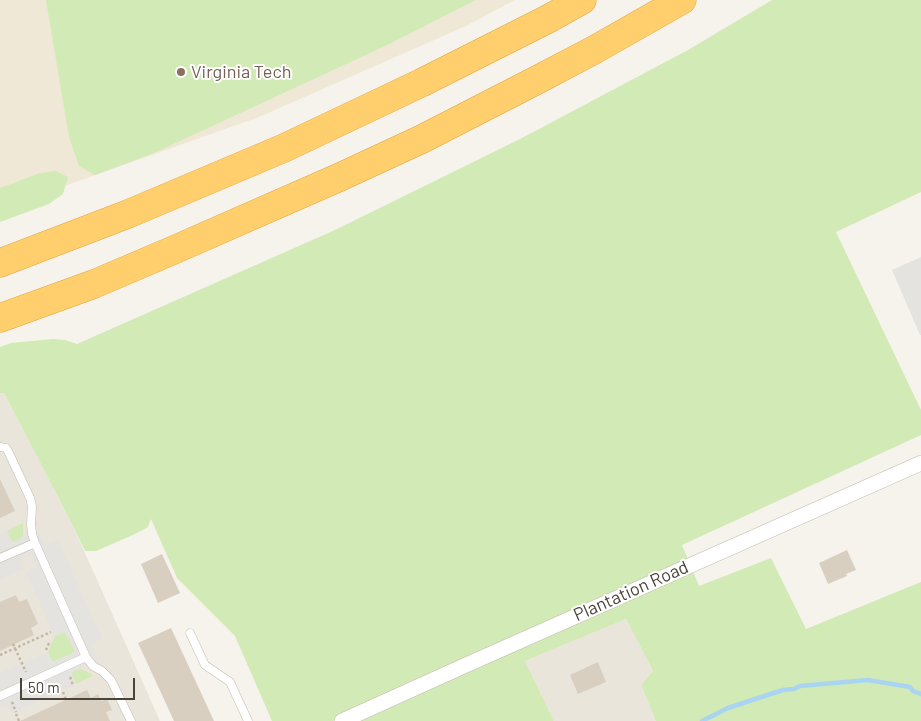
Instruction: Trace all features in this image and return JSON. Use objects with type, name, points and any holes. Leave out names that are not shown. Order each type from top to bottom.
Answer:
[{"type":"highway","points":[[0,263],[128,214],[284,148],[438,75],[582,0]]},
{"type":"highway","points":[[0,318],[121,272],[258,214],[422,139],[594,50],[682,0]]},
{"type":"street","name":"Plantation Road","points":[[342,721],[921,463]]},
{"type":"lane","points":[[0,447],[6,448],[8,451],[30,498],[32,506],[32,534],[35,543],[86,657],[92,666],[102,671],[111,680],[131,721]]},
{"type":"lane","points":[[0,558],[35,543]]},
{"type":"lane","points":[[190,633],[205,665],[230,682],[248,721]]},
{"type":"lane","points":[[0,696],[86,657]]},
{"type":"path","points":[[0,655],[51,632]]},
{"type":"path","points":[[46,650],[49,643]]},
{"type":"path","points":[[13,644],[22,664]]},
{"type":"path","points":[[66,700],[64,692],[69,690]]},
{"type":"path","points":[[16,714],[19,721]]},
{"type":"shaded area","name":"Virginia Tech","points":[[0,0],[515,0],[466,26],[259,117],[0,209]]},
{"type":"shaded area","points":[[921,257],[921,335],[920,335],[892,270]]},
{"type":"shaded area","points":[[0,393],[4,393],[72,524],[160,721],[0,721]]},
{"type":"shaded area","points":[[7,531],[13,542],[39,531],[45,545],[58,540],[102,639],[91,645],[98,659],[73,671],[72,675],[76,684],[12,714],[7,704],[0,706],[0,673],[48,652],[52,661],[54,661],[75,651],[65,632],[55,636],[26,573],[36,567],[33,559],[27,556],[22,557],[21,561],[24,569],[0,580],[0,534]]},
{"type":"shaded area","points":[[626,619],[653,671],[641,685],[656,721],[554,721],[525,661]]},
{"type":"green space","name":"Virginia Tech","points":[[46,0],[476,0],[385,46],[154,153],[95,175],[79,166],[69,137]]},
{"type":"green space","points":[[772,0],[921,0],[921,192],[836,232],[921,410],[921,435],[682,545],[699,586],[771,558],[806,629],[921,582],[921,721],[656,721],[641,685],[653,671],[626,619],[525,661],[554,721],[272,721],[235,636],[177,578],[151,519],[148,527],[135,534],[96,551],[85,551],[4,393],[0,393],[0,347],[11,343],[53,339],[77,344],[335,230],[522,138],[688,50]]},
{"type":"green space","points":[[56,171],[68,177],[63,194],[49,204],[0,222],[0,188],[40,173]]},
{"type":"green space","points":[[23,523],[23,536],[15,542],[12,541],[7,531]]},
{"type":"green space","points":[[65,632],[75,651],[56,661],[52,661],[48,652],[55,636]]},
{"type":"green space","points":[[81,669],[93,676],[76,684],[72,672]]},
{"type":"building","points":[[0,479],[15,511],[0,518]]},
{"type":"building","points":[[847,550],[856,570],[828,584],[819,563]]},
{"type":"building","points":[[162,554],[180,593],[158,603],[141,564]]},
{"type":"building","points":[[16,595],[19,602],[27,599],[38,624],[31,628],[34,635],[0,651],[0,602]]},
{"type":"building","points":[[171,628],[214,721],[174,721],[138,643]]},
{"type":"building","points":[[598,662],[606,682],[578,694],[570,675]]},
{"type":"building","points":[[87,690],[91,698],[98,694],[101,701],[107,699],[112,710],[106,712],[110,721],[20,721]]},
{"type":"waterway","points":[[702,721],[728,708],[800,686],[868,680],[910,687],[913,691],[921,694]]},
{"type":"place","name":"Virginia Tech","points":[[181,72]]}]
